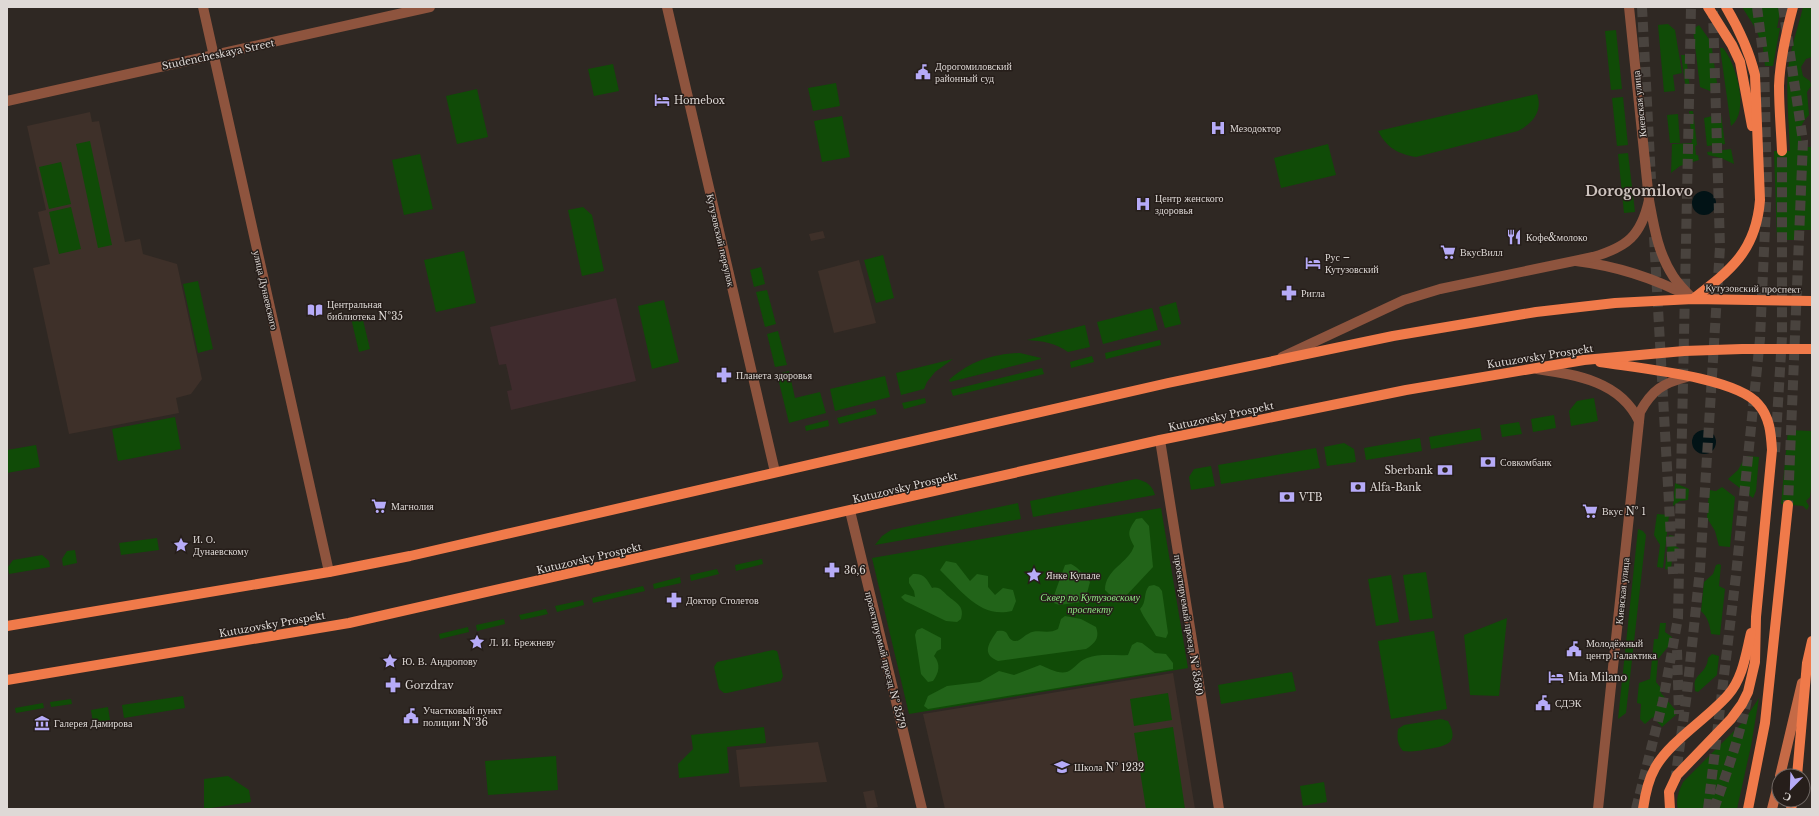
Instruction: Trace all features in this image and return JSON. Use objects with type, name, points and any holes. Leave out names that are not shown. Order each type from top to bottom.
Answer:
[{"type":"main road","points":[[1708,7],[1732,45],[1740,62],[1758,153]]},
{"type":"main road","points":[[7,626],[329,572],[410,556],[775,472],[1276,360],[1393,336],[1536,312],[1616,303],[1693,299],[1716,282],[1746,250],[1754,234],[1759,218],[1760,200],[1755,75],[1751,57],[1743,37],[1726,7]]},
{"type":"main road","points":[[1782,151],[1779,87],[1780,68],[1793,7]]},
{"type":"main road","name":"Кутузовский проспект","points":[[1693,299],[1812,301]]},
{"type":"main road","name":"Kutuzovsky Prospekt","points":[[7,680],[349,623],[1160,440],[1406,390],[1584,360],[1684,351],[1812,349]]},
{"type":"main road","points":[[1584,360],[1731,386],[1747,394],[1758,403],[1766,415],[1770,430],[1772,450],[1756,617],[1755,662],[1748,692],[1742,704],[1731,719],[1677,775],[1669,792],[1670,809]]},
{"type":"main road","points":[[1748,809],[1765,723],[1788,505]]},
{"type":"main road","points":[[1643,809],[1655,768],[1664,756],[1729,694],[1737,681],[1756,617]]},
{"type":"main road","points":[[1782,768],[1812,641]]},
{"type":"main road","points":[[1798,768],[1807,663]]},
{"type":"street","name":"улица Дунаевского","points":[[203,7],[329,572]]},
{"type":"street","name":"Studencheskaya Street","points":[[7,101],[430,7]]},
{"type":"street","name":"Кутузовский переулок","points":[[667,7],[775,472]]},
{"type":"street","name":"Киевская улица","points":[[1629,7],[1649,200],[1659,248],[1664,262],[1674,278],[1693,299]]},
{"type":"street","name":"Киевская улица","points":[[1276,360],[1404,300],[1440,289],[1611,252],[1635,234],[1642,224],[1649,200]]},
{"type":"street","points":[[1574,261],[1602,264],[1631,272],[1664,284],[1693,299]]},
{"type":"street","points":[[1534,368],[1568,374],[1593,381],[1616,392],[1627,401],[1639,421]]},
{"type":"street","name":"Киевская улица","points":[[1598,809],[1640,412],[1648,399],[1659,388],[1671,381],[1687,377]]},
{"type":"street","name":"проектируемый проезд № 3580","points":[[1160,440],[1219,809]]},
{"type":"street","name":"проектируемый проезд № 3579","points":[[850,511],[922,809]]},
{"type":"shaded area","points":[[90,112],[92,122],[99,121],[125,242],[140,239],[143,254],[177,264],[202,379],[191,394],[176,398],[179,413],[69,434],[33,268],[50,264],[38,212],[46,210],[27,126]]},
{"type":"shaded area","points":[[1699,191],[1709,191],[1716,198],[1716,208],[1709,215],[1699,215],[1692,208],[1692,198]]},
{"type":"shaded area","points":[[823,231],[825,238],[811,241],[809,234]]},
{"type":"shaded area","points":[[859,260],[876,323],[834,333],[818,271]]},
{"type":"shaded area","points":[[616,298],[636,381],[511,410],[507,391],[512,390],[506,364],[499,365],[490,327]]},
{"type":"shaded area","points":[[1699,430],[1709,430],[1716,437],[1716,447],[1709,454],[1699,454],[1692,447],[1692,437]]},
{"type":"shaded area","name":"Школа № 1232","points":[[1173,673],[1195,809],[945,809],[923,714]]},
{"type":"shaded area","points":[[818,742],[827,782],[740,787],[736,750]]},
{"type":"shaded area","points":[[874,790],[878,807],[867,809],[863,792]]},
{"type":"green space","points":[[1742,7],[1781,7],[1777,28],[1780,28],[1773,66],[1765,66],[1763,48],[1756,29]]},
{"type":"green space","points":[[1803,7],[1812,7],[1812,57],[1806,59],[1801,67],[1803,76],[1810,81],[1811,86],[1807,92],[1809,115],[1801,126],[1800,134],[1804,147],[1811,147],[1812,230],[1797,230],[1797,240],[1777,240],[1774,151],[1790,151],[1787,80],[1792,46]]},
{"type":"green space","points":[[1668,24],[1675,30],[1682,73],[1673,75],[1675,91],[1664,92],[1658,25]]},
{"type":"green space","points":[[1699,25],[1711,42],[1718,90],[1710,91],[1700,87],[1693,29]]},
{"type":"green space","points":[[1616,30],[1622,89],[1611,90],[1605,31]]},
{"type":"green space","points":[[1720,48],[1723,48],[1728,55],[1739,87],[1740,110],[1737,119],[1731,126]]},
{"type":"green space","points":[[1681,55],[1686,55],[1690,89],[1686,90]]},
{"type":"green space","points":[[613,64],[619,91],[594,96],[588,69]]},
{"type":"green space","points":[[836,83],[840,106],[813,111],[808,88]]},
{"type":"green space","points":[[477,89],[488,137],[457,144],[446,96]]},
{"type":"green space","points":[[1537,94],[1539,100],[1538,111],[1528,124],[1518,131],[1416,157],[1398,152],[1389,146],[1378,131]]},
{"type":"green space","points":[[1623,97],[1628,145],[1617,146],[1612,98]]},
{"type":"green space","points":[[1689,111],[1693,111],[1697,145],[1695,146],[1696,155],[1698,155],[1699,160],[1680,166],[1671,173],[1672,144],[1692,143]]},
{"type":"green space","points":[[1678,114],[1680,143],[1670,143],[1667,115]]},
{"type":"green space","points":[[1721,114],[1725,144],[1707,146],[1704,118]]},
{"type":"green space","points":[[842,116],[850,157],[822,162],[814,121]]},
{"type":"green space","points":[[90,141],[112,245],[98,248],[76,144]]},
{"type":"green space","points":[[1328,144],[1336,175],[1281,188],[1274,158]]},
{"type":"green space","points":[[1731,149],[1734,164],[1721,158],[1708,155],[1707,152]]},
{"type":"green space","points":[[1628,153],[1635,212],[1624,213],[1618,154]]},
{"type":"green space","points":[[420,154],[433,209],[404,215],[392,160]]},
{"type":"green space","points":[[61,162],[71,204],[49,209],[39,167]]},
{"type":"green space","points":[[71,207],[81,249],[59,254],[49,212]]},
{"type":"green space","points":[[583,207],[592,215],[604,271],[582,276],[568,210]]},
{"type":"green space","points":[[464,251],[476,303],[436,312],[424,260]]},
{"type":"green space","points":[[883,255],[894,298],[876,303],[864,260]]},
{"type":"green space","points":[[761,267],[765,284],[754,287],[750,270]]},
{"type":"green space","points":[[198,281],[213,349],[198,353],[183,284]]},
{"type":"green space","points":[[767,290],[776,324],[765,327],[756,292]]},
{"type":"green space","points":[[664,300],[679,362],[652,369],[638,306]]},
{"type":"green space","points":[[1176,302],[1181,324],[1165,328],[1159,307]]},
{"type":"green space","points":[[1152,308],[1158,330],[1103,344],[1097,322]]},
{"type":"green space","points":[[362,316],[370,349],[359,352],[351,318]]},
{"type":"green space","points":[[1085,325],[1090,347],[1068,352],[1059,346],[1049,343],[1027,340]]},
{"type":"green space","points":[[778,331],[787,365],[775,367],[767,334]]},
{"type":"green space","points":[[1160,340],[1161,345],[1106,359],[1105,353]]},
{"type":"green space","points":[[1020,353],[1041,359],[950,382],[949,380],[957,373],[974,363],[1000,355]]},
{"type":"green space","points":[[1092,356],[1094,362],[1071,368],[1070,362]]},
{"type":"green space","points":[[953,359],[935,372],[927,382],[924,389],[901,395],[896,373]]},
{"type":"green space","points":[[1042,368],[1044,374],[953,396],[951,390]]},
{"type":"green space","points":[[789,371],[795,398],[820,392],[826,413],[789,423],[777,374]]},
{"type":"green space","points":[[885,376],[890,397],[835,411],[830,389]]},
{"type":"green space","points":[[925,398],[926,403],[904,409],[902,403]]},
{"type":"green space","points":[[1594,398],[1598,421],[1571,426],[1569,411],[1577,401]]},
{"type":"green space","points":[[875,408],[877,414],[839,424],[837,418]]},
{"type":"green space","points":[[1554,415],[1556,428],[1533,432],[1531,419]]},
{"type":"green space","points":[[175,417],[181,449],[118,461],[112,429]]},
{"type":"green space","points":[[828,420],[829,426],[806,431],[805,426]]},
{"type":"green space","points":[[1519,422],[1522,434],[1502,437],[1500,425]]},
{"type":"green space","points":[[1480,428],[1482,440],[1431,449],[1429,437]]},
{"type":"green space","points":[[1788,430],[1812,431],[1812,479],[1810,497],[1806,501],[1809,506],[1807,510],[1803,506],[1781,504]]},
{"type":"green space","points":[[1420,438],[1422,451],[1366,460],[1364,448]]},
{"type":"green space","points":[[1344,443],[1354,449],[1356,462],[1327,466],[1324,447]]},
{"type":"green space","points":[[36,445],[40,467],[7,473],[7,450]]},
{"type":"green space","points":[[1316,448],[1320,468],[1221,484],[1218,465]]},
{"type":"green space","points":[[1746,456],[1759,457],[1756,491],[1753,498],[1728,479],[1738,470]]},
{"type":"green space","points":[[1211,466],[1215,486],[1191,490],[1189,477],[1194,469]]},
{"type":"green space","points":[[1136,479],[1148,484],[1155,495],[1033,517],[1030,501]]},
{"type":"green space","points":[[1675,483],[1689,489],[1688,500],[1680,501],[1673,506]]},
{"type":"green space","points":[[1722,487],[1735,497],[1730,547],[1719,546],[1715,531],[1707,518],[1709,490],[1716,491]]},
{"type":"green space","points":[[1018,503],[1021,519],[875,545],[882,536],[891,530]]},
{"type":"green space","name":"Сквер по Кутузовскому проспекту","points":[[1161,508],[1188,668],[909,714],[872,558]]},
{"type":"green space","points":[[1657,514],[1669,515],[1663,568],[1657,567],[1660,545],[1654,535]]},
{"type":"green space","points":[[1142,518],[1149,526],[1153,567],[1124,598],[1109,594],[1105,590],[1106,583],[1113,571],[1131,552],[1134,546],[1129,532],[1136,519]]},
{"type":"green space","points":[[1638,529],[1643,531],[1646,535],[1626,713],[1618,719]]},
{"type":"green space","points":[[1669,535],[1674,536],[1673,545],[1679,548],[1678,558],[1672,558],[1671,570],[1665,569]]},
{"type":"green space","points":[[157,538],[159,550],[121,555],[119,543]]},
{"type":"green space","points":[[75,550],[77,563],[63,566],[62,559],[67,551]]},
{"type":"green space","points":[[42,555],[49,561],[50,567],[9,574],[8,567],[13,560]]},
{"type":"green space","points":[[762,559],[763,564],[736,571],[735,565]]},
{"type":"green space","points":[[946,561],[956,563],[970,581],[977,574],[988,576],[988,587],[995,595],[1003,588],[1013,590],[1016,601],[1012,611],[990,611],[972,601],[940,570]]},
{"type":"green space","points":[[1071,564],[1079,569],[1090,582],[1087,593],[1082,602],[1059,605],[1054,603],[1053,598],[1065,565]]},
{"type":"green space","points":[[1716,565],[1721,565],[1719,586],[1725,589],[1720,635],[1711,634],[1707,619],[1701,611],[1704,582],[1713,574]]},
{"type":"green space","points":[[717,569],[719,574],[691,581],[690,575]]},
{"type":"green space","points":[[1426,572],[1433,618],[1410,621],[1403,575]]},
{"type":"green space","points":[[913,574],[920,574],[927,579],[932,588],[941,589],[957,603],[962,611],[961,619],[957,622],[946,621],[905,601],[901,597],[905,594],[915,597],[914,591],[909,583],[909,578]]},
{"type":"green space","points":[[1391,575],[1399,622],[1376,626],[1368,579]]},
{"type":"green space","points":[[680,577],[681,583],[654,589],[653,584]]},
{"type":"green space","points":[[1154,585],[1159,587],[1162,591],[1168,633],[1166,638],[1156,636],[1140,609],[1144,603],[1147,589],[1149,586]]},
{"type":"green space","points":[[643,586],[645,591],[593,603],[592,598]]},
{"type":"green space","points":[[583,600],[584,605],[557,612],[555,606]]},
{"type":"green space","points":[[546,609],[548,614],[521,620],[519,615]]},
{"type":"green space","points":[[1065,616],[1081,619],[1096,627],[1097,637],[1092,645],[1086,649],[998,661],[989,655],[989,643],[997,631],[1006,632],[1011,640],[1016,641],[1020,640],[1031,632],[1054,631],[1058,629],[1061,619]]},
{"type":"green space","points":[[1507,618],[1499,696],[1470,695],[1464,635]]},
{"type":"green space","points":[[504,619],[505,624],[477,631],[476,625]]},
{"type":"green space","points":[[1660,623],[1666,623],[1665,632],[1672,637],[1672,642],[1658,659],[1656,682],[1661,688],[1661,693],[1678,713],[1662,727],[1653,717],[1645,724],[1640,719],[1641,704],[1637,703],[1639,683],[1650,679],[1654,639],[1658,639]]},
{"type":"green space","points":[[468,627],[469,632],[440,639],[439,634]]},
{"type":"green space","points":[[922,628],[941,638],[941,649],[937,651],[934,656],[938,662],[938,672],[933,681],[928,682],[921,674],[915,635],[917,630]]},
{"type":"green space","points":[[1434,631],[1447,709],[1391,719],[1378,641]]},
{"type":"green space","points":[[1137,642],[1142,643],[1155,653],[1166,654],[1173,663],[1173,669],[928,709],[924,706],[928,696],[947,686],[980,682],[999,671],[1014,675],[1040,665],[1056,672],[1065,672],[1092,656],[1128,655],[1132,645]]},
{"type":"green space","points":[[773,650],[777,651],[778,654],[783,676],[781,681],[727,693],[724,693],[719,689],[714,667],[717,662]]},
{"type":"green space","points":[[1712,654],[1719,656],[1717,675],[1698,692],[1695,691],[1695,681],[1706,666],[1708,658]]},
{"type":"green space","points":[[1292,672],[1296,691],[1221,704],[1218,685]]},
{"type":"green space","points":[[1168,693],[1172,720],[1134,726],[1130,699]]},
{"type":"green space","points":[[183,696],[185,708],[124,718],[122,705]]},
{"type":"green space","points":[[1759,698],[1751,746],[1737,809],[1678,809],[1677,799],[1683,782],[1743,722]]},
{"type":"green space","points":[[71,699],[72,704],[51,707],[50,702]]},
{"type":"green space","points":[[43,703],[44,708],[16,713],[15,708]]},
{"type":"green space","points":[[108,707],[110,720],[93,723],[91,710]]},
{"type":"green space","points":[[1441,719],[1448,721],[1451,728],[1453,734],[1450,742],[1446,745],[1435,748],[1403,751],[1398,741],[1398,729],[1404,725]]},
{"type":"green space","points":[[764,727],[766,743],[727,747],[729,773],[679,778],[678,764],[693,749],[691,735]]},
{"type":"green space","points":[[1173,727],[1185,809],[1146,809],[1134,733]]},
{"type":"green space","points":[[556,756],[558,790],[488,795],[485,761]]},
{"type":"green space","points":[[228,776],[249,790],[251,802],[204,809],[204,779]]},
{"type":"green space","points":[[1324,782],[1327,802],[1303,806],[1300,786]]},
{"type":"tunnel","points":[[1642,7],[1651,179]]},
{"type":"tunnel","points":[[1636,809],[1663,701],[1678,618],[1691,7]]},
{"type":"tunnel","points":[[1708,809],[1736,575],[1760,339],[1767,184],[1764,61],[1757,7]]},
{"type":"tunnel","points":[[1783,7],[1803,141],[1788,505]]},
{"type":"tunnel","points":[[1675,781],[1687,693],[1700,569],[1720,247],[1713,11]]},
{"type":"tunnel","points":[[1775,452],[1782,337],[1782,151]]},
{"type":"tunnel","points":[[1654,237],[1673,574]]},
{"type":"tunnel","points":[[1677,650],[1679,714]]},
{"type":"tunnel","points":[[1714,809],[1738,738],[1748,694]]},
{"type":"place","name":"Дорогомиловский районный суд","points":[[923,72]]},
{"type":"place","name":"Homebox","points":[[662,100]]},
{"type":"place","name":"Мезодоктор","points":[[1218,128]]},
{"type":"place","name":"Центр женского здоровья","points":[[1143,204]]},
{"type":"place","name":"Кофе&молоко","points":[[1514,237]]},
{"type":"place","name":"ВкусВилл","points":[[1448,252]]},
{"type":"place","name":"Рус – Кутузовский","points":[[1313,263]]},
{"type":"place","name":"Ригла","points":[[1289,293]]},
{"type":"place","name":"Центральная библиотека №35","points":[[315,310]]},
{"type":"place","name":"Планета здоровья","points":[[724,375]]},
{"type":"place","name":"Совкомбанк","points":[[1488,462]]},
{"type":"place","name":"Sberbank","points":[[1445,470]]},
{"type":"place","name":"Alfa-Bank","points":[[1358,487]]},
{"type":"place","name":"VTB","points":[[1287,497]]},
{"type":"place","name":"Магнолия","points":[[379,506]]},
{"type":"place","name":"Вкус № 1","points":[[1590,511]]},
{"type":"place","name":"И. О. Дунаевскому","points":[[181,545]]},
{"type":"place","name":"36,6","points":[[832,570]]},
{"type":"place","name":"Янке Купале","points":[[1034,575]]},
{"type":"place","name":"Доктор Столетов","points":[[674,600]]},
{"type":"place","name":"Л. И. Брежневу","points":[[477,642]]},
{"type":"place","name":"Молодёжный центр Галактика","points":[[1574,649]]},
{"type":"place","name":"Ю. В. Андропову","points":[[390,661]]},
{"type":"place","name":"Mia Milano","points":[[1556,677]]},
{"type":"place","name":"Gorzdrav","points":[[393,685]]},
{"type":"place","name":"СДЭК","points":[[1543,703]]},
{"type":"place","name":"Участковый пункт полиции №36","points":[[411,716]]},
{"type":"place","name":"Галерея Дамирова","points":[[42,723]]},
{"type":"place","name":"Школа № 1232","points":[[1062,767]]},
{"type":"district","name":"Dorogomilovo","points":[[1639,191]]}]
